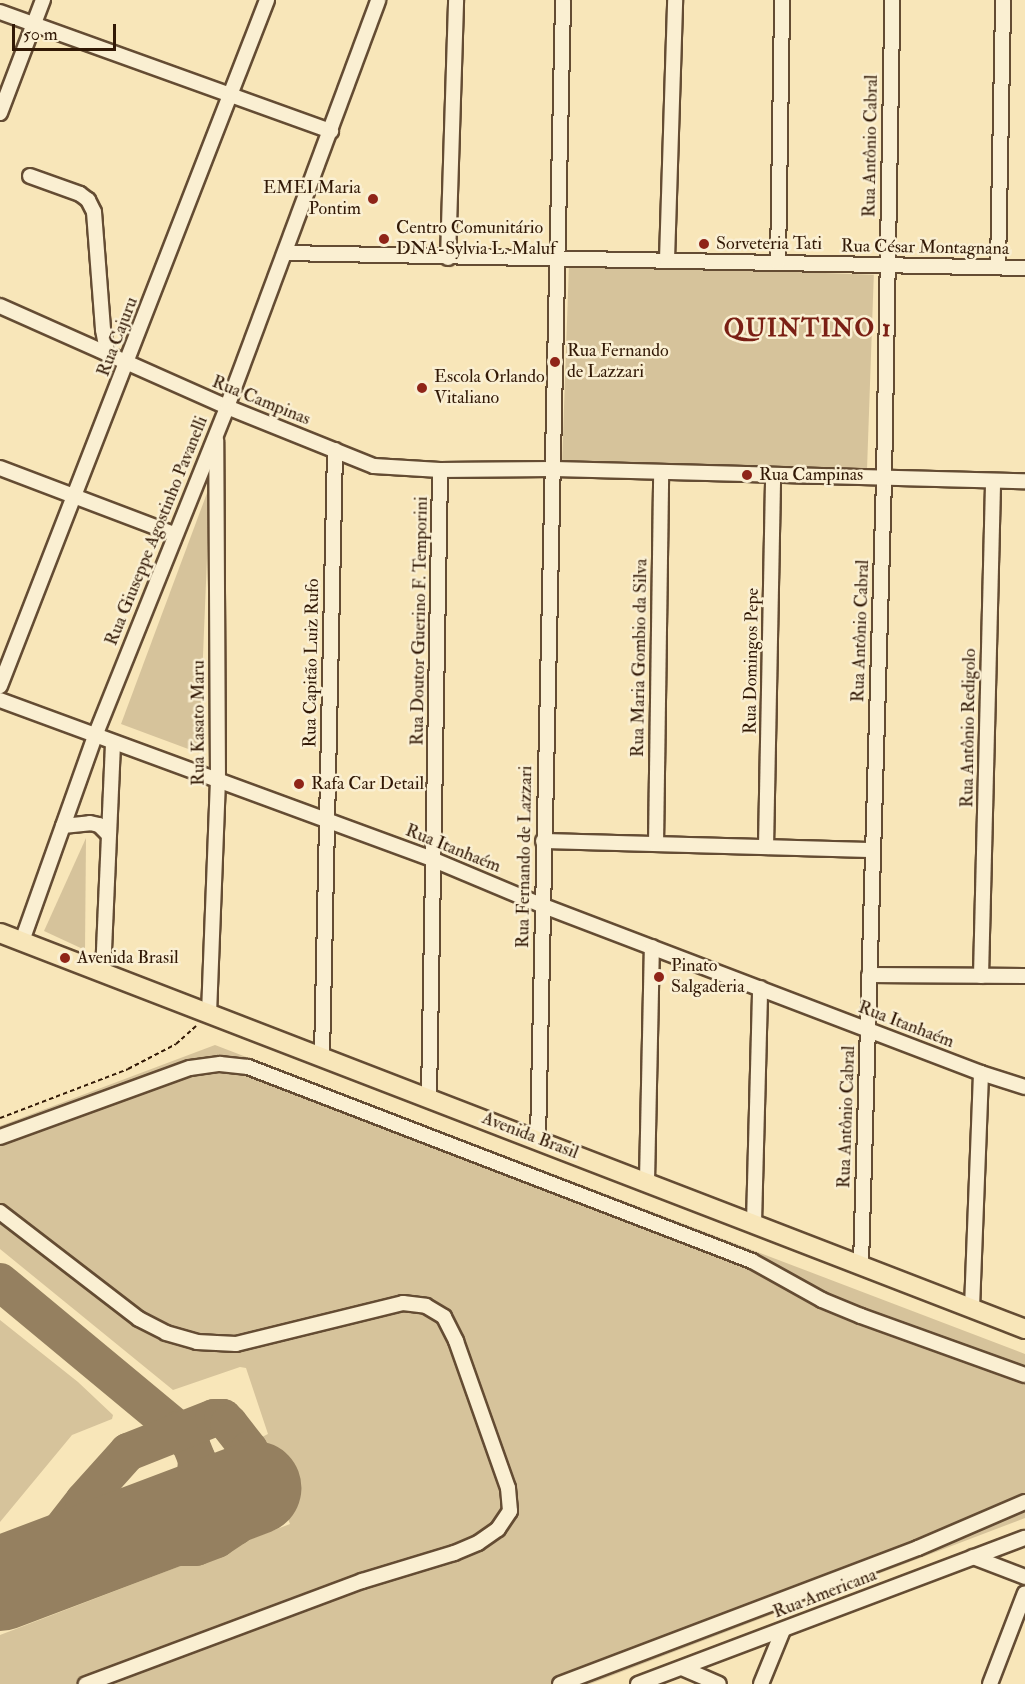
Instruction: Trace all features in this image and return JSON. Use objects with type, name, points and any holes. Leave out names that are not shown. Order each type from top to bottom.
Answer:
[{"type":"main road","name":"Avenida Brasil","points":[[0,933],[647,1181],[1025,1329]]},
{"type":"street","points":[[0,113],[44,0]]},
{"type":"street","name":"Rua Cajuru","points":[[0,686],[76,496],[267,0]]},
{"type":"street","name":"Rua Giuseppe Agostinho Pavanelli","points":[[22,941],[95,736],[174,534],[227,407],[378,0]]},
{"type":"street","points":[[448,258],[456,0]]},
{"type":"street","name":"Rua Fernando de Lazzari","points":[[538,1139],[541,905],[563,0]]},
{"type":"street","points":[[667,260],[675,0]]},
{"type":"street","points":[[778,262],[782,0]]},
{"type":"street","name":"Rua Antônio Cabral","points":[[861,1264],[871,850],[884,479],[892,0]]},
{"type":"street","points":[[998,267],[1003,0]]},
{"type":"street","points":[[0,12],[331,131]]},
{"type":"street","points":[[30,176],[80,194],[88,200],[94,212],[103,330],[108,355]]},
{"type":"street","name":"Rua César Montagnana","points":[[285,254],[1025,268]]},
{"type":"street","name":"Rua Campinas","points":[[0,306],[227,407],[374,466],[440,470],[552,469],[1025,481]]},
{"type":"street","name":"Rua Kasato Maru","points":[[209,1014],[218,780],[216,432]]},
{"type":"street","name":"Rua Capitão Luiz Rufo","points":[[322,1056],[335,450]]},
{"type":"street","points":[[0,468],[174,534]]},
{"type":"street","name":"Rua Doutor Guerino F. Temporini","points":[[429,1097],[440,470]]},
{"type":"street","name":"Rua Maria Gombio da Silva","points":[[656,844],[661,473]]},
{"type":"street","name":"Rua Domingos Pepe","points":[[766,847],[773,476]]},
{"type":"street","name":"Rua Antônio Redigolo","points":[[981,976],[993,481]]},
{"type":"street","name":"Rua Itanhaém","points":[[0,700],[434,860],[541,905],[981,1073],[1025,1087]]},
{"type":"street","points":[[103,974],[113,743]]},
{"type":"street","points":[[63,826],[90,823],[99,825],[108,834]]},
{"type":"street","points":[[543,841],[871,850]]},
{"type":"street","points":[[647,1181],[652,947]]},
{"type":"street","points":[[869,975],[1025,976]]},
{"type":"street","points":[[754,1223],[760,988]]},
{"type":"street","points":[[0,1137],[190,1068],[220,1064],[248,1067],[752,1261],[822,1300],[861,1317],[1025,1376]]},
{"type":"street","points":[[972,1308],[981,1073]]},
{"type":"street","points":[[0,1212],[140,1319],[166,1333],[197,1342],[236,1344],[404,1303],[426,1306],[444,1317],[456,1341],[508,1488],[510,1511],[498,1529],[478,1543],[454,1553],[362,1581],[86,1684]]},
{"type":"street","points":[[560,1684],[907,1552],[1025,1502]]},
{"type":"street","name":"Rua Americana","points":[[638,1684],[1025,1538]]},
{"type":"street","points":[[973,1557],[1025,1577]]},
{"type":"street","points":[[990,1684],[1025,1593]]},
{"type":"street","points":[[761,1684],[783,1630]]},
{"type":"street","points":[[681,1668],[719,1684]]},
{"type":"path","points":[[0,1118],[128,1069],[176,1044],[209,1014]]},
{"type":"shaded area","points":[[569,264],[874,275],[867,471],[562,460]]},
{"type":"shaded area","points":[[210,485],[199,753],[121,724]]},
{"type":"shaded area","points":[[86,838],[85,950],[44,931]]},
{"type":"shaded area","points":[[215,1045],[1025,1354],[1025,1518],[590,1684],[0,1684],[0,1635],[290,1524],[256,1440],[268,1434],[246,1368],[240,1367],[173,1390],[0,1249],[0,1126]]},
{"type":"shaded area","points":[[0,1320],[78,1382],[113,1415],[112,1419],[72,1435],[0,1522]]},
{"type":"taxiway","points":[[0,1282],[178,1430],[191,1445],[197,1460],[195,1489],[186,1504],[170,1518]]},
{"type":"taxiway","points":[[16,1578],[42,1555],[84,1501],[128,1452],[214,1418],[223,1418],[249,1450],[254,1476],[250,1502],[236,1526],[217,1539],[196,1547],[176,1547],[139,1538],[114,1541]]},
{"type":"runway","points":[[0,1584],[254,1488]]},
{"type":"place","name":"EMEI Maria Pontim","points":[[373,199]]},
{"type":"place","name":"Centro Comunitário DNA-Sylvia L. Maluf","points":[[384,239]]},
{"type":"place","name":"Sorveteria Tati","points":[[704,244]]},
{"type":"place","name":"Rua Fernando de Lazzari","points":[[555,362]]},
{"type":"place","name":"Escola Orlando Vitaliano","points":[[422,388]]},
{"type":"place","name":"Rua Campinas","points":[[747,475]]},
{"type":"place","name":"Rafa Car Detail","points":[[299,784]]},
{"type":"place","name":"Avenida Brasil","points":[[65,958]]},
{"type":"place","name":"Pinato Salgaderia","points":[[659,977]]},
{"type":"district","name":"QUINTINO 1","points":[[808,329]]}]
